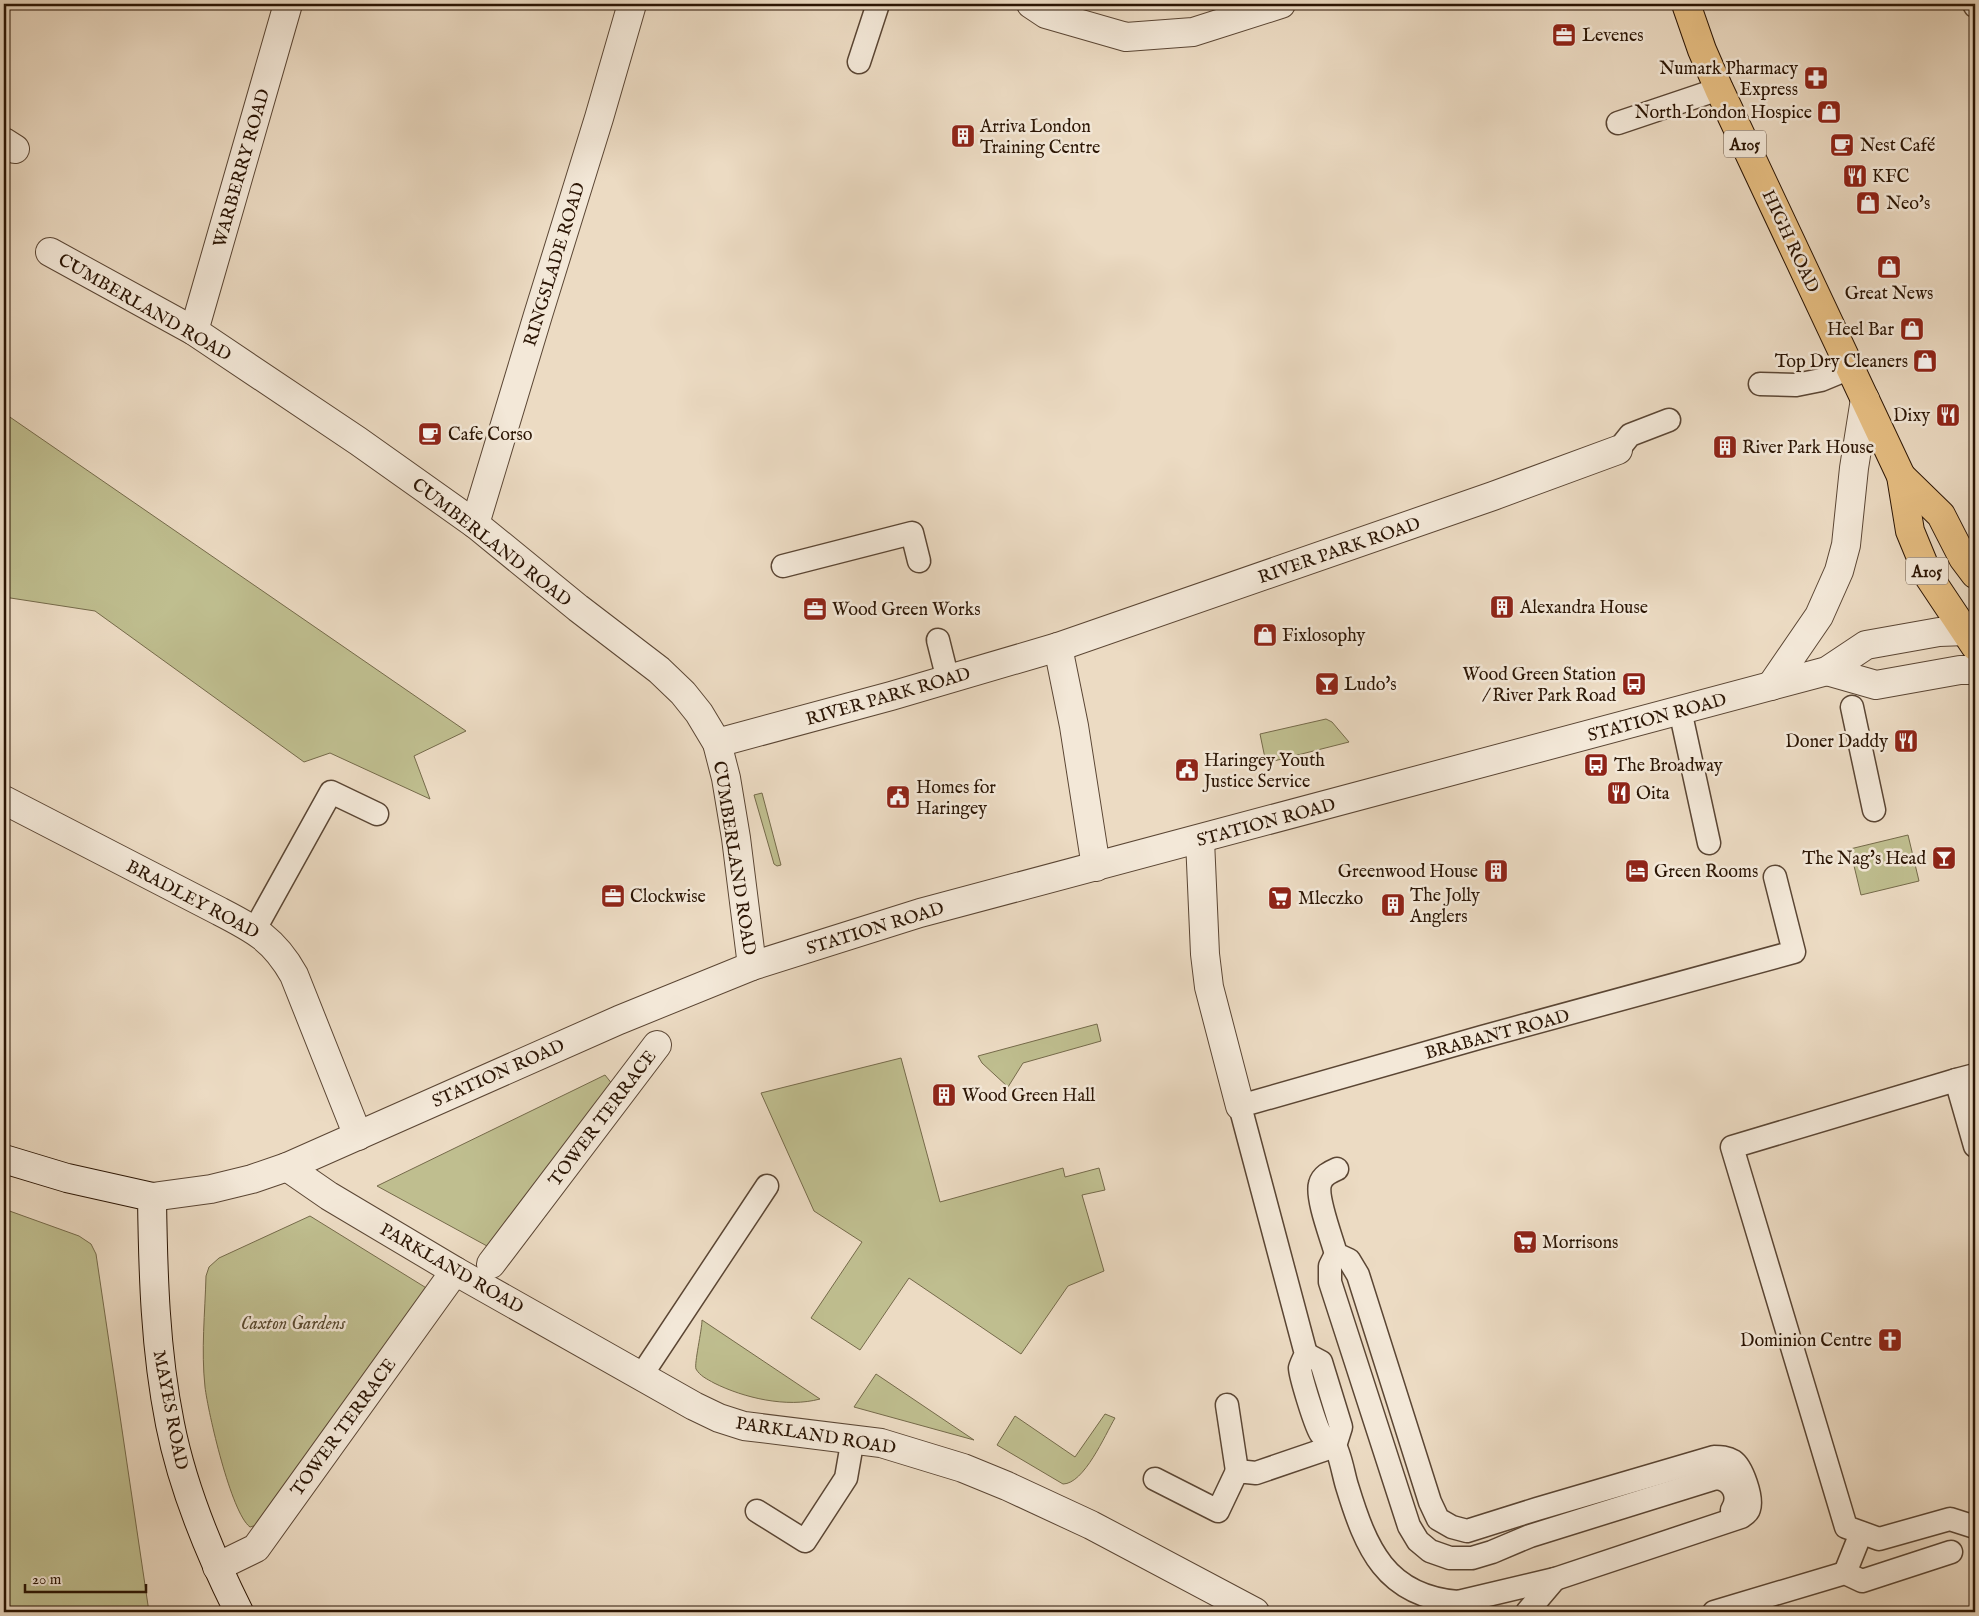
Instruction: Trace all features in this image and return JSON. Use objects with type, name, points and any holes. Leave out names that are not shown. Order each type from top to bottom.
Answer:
[{"type":"main road","name":"HIGH ROAD","points":[[1686,4],[1702,50],[1719,89],[1901,476],[1910,531],[1929,577],[1972,636]]},
{"type":"main road","name":"HIGH ROAD","points":[[1901,476],[1941,515],[1963,558],[1975,574]]},
{"type":"street","name":"WARBERRY ROAD","points":[[194,331],[288,4]]},
{"type":"street","name":"RINGSLADE ROAD","points":[[475,524],[538,314],[600,118],[632,4]]},
{"type":"street","points":[[1031,4],[1046,14],[1126,37],[1193,32],[1281,4]]},
{"type":"street","name":"CUMBERLAND ROAD","points":[[50,252],[194,331],[358,441],[475,524],[578,608],[659,670],[684,694],[699,713],[717,743],[726,778],[735,830],[752,966]]},
{"type":"street","points":[[1771,686],[1819,616],[1840,571],[1846,545],[1854,468],[1865,399]]},
{"type":"street","name":"RIVER PARK ROAD","points":[[717,743],[948,680],[1058,647],[1494,496],[1618,450]]},
{"type":"street","name":"STATION ROAD","points":[[4,1159],[67,1178],[152,1197],[211,1189],[252,1179],[288,1167],[619,1020],[752,966],[920,913],[1200,840],[1827,671],[1866,645],[1939,632],[1972,636]]},
{"type":"street","points":[[1058,647],[1074,726],[1096,867]]},
{"type":"street","points":[[1827,671],[1876,685],[1960,670],[1975,670]]},
{"type":"street","name":"BRADLEY ROAD","points":[[4,800],[255,929],[267,939],[294,975],[358,1136]]},
{"type":"street","points":[[1200,840],[1204,946],[1208,979],[1240,1106]]},
{"type":"street","name":"TOWER TERRACE","points":[[491,1264],[657,1045]]},
{"type":"street","name":"PARKLAND ROAD","points":[[288,1167],[330,1196],[456,1271],[694,1406],[719,1418],[744,1426],[853,1438],[881,1443],[963,1468],[1007,1486],[1091,1526],[1256,1612]]},
{"type":"street","name":"MAYES ROAD","points":[[152,1197],[153,1288],[160,1359],[170,1424],[184,1478],[202,1533],[216,1567],[239,1612]]},
{"type":"street","name":"TOWER TERRACE","points":[[216,1567],[256,1548],[456,1271]]},
{"type":"lane","points":[[859,62],[878,4]]},
{"type":"lane","points":[[1618,123],[1719,89]]},
{"type":"lane","points":[[1760,384],[1796,385],[1821,380],[1850,368]]},
{"type":"lane","points":[[1618,450],[1630,434],[1669,420]]},
{"type":"lane","points":[[783,566],[912,533],[919,561]]},
{"type":"lane","points":[[938,640],[948,680]]},
{"type":"lane","points":[[1852,707],[1874,810]]},
{"type":"lane","points":[[1680,710],[1709,843]]},
{"type":"lane","points":[[255,929],[329,785],[377,814]]},
{"type":"lane","name":"BRABANT ROAD","points":[[1240,1106],[1482,1037],[1794,952],[1775,877]]},
{"type":"lane","points":[[1975,1146],[1966,1078],[1732,1146],[1846,1528],[1878,1539],[1950,1519],[1975,1528]]},
{"type":"lane","points":[[1240,1106],[1306,1354],[1321,1362],[1342,1427],[1335,1446],[1356,1516],[1367,1544],[1388,1573],[1413,1592],[1441,1600],[1458,1602],[1555,1579],[1719,1526],[1748,1512],[1750,1500],[1744,1477],[1739,1466],[1723,1457],[1697,1461],[1468,1531],[1452,1527],[1438,1519],[1427,1492],[1358,1275],[1349,1260],[1336,1254]]},
{"type":"lane","points":[[1337,1170],[1329,1172],[1320,1183],[1319,1196],[1336,1254],[1330,1266],[1330,1282],[1409,1526],[1418,1541],[1430,1551],[1450,1558],[1472,1558],[1530,1536],[1694,1483],[1724,1478],[1729,1482],[1736,1498],[1731,1512],[1719,1526]]},
{"type":"lane","points":[[641,1376],[767,1186]]},
{"type":"lane","points":[[1155,1479],[1218,1511],[1237,1471],[1227,1405]]},
{"type":"lane","points":[[757,1511],[805,1541],[846,1478],[853,1438]]},
{"type":"lane","points":[[1237,1471],[1256,1473],[1335,1446]]},
{"type":"lane","points":[[1845,1573],[1861,1533]]},
{"type":"lane","points":[[1714,1612],[1845,1573],[1862,1581],[1951,1552]]},
{"type":"lane","points":[[1527,1612],[1555,1579]]},
{"type":"lane","points":[[1488,1612],[1505,1592]]},
{"type":"green space","points":[[4,413],[466,731],[414,756],[430,799],[330,753],[304,762],[95,611],[4,597]]},
{"type":"green space","points":[[1326,719],[1332,722],[1349,742],[1266,763],[1260,734]]},
{"type":"green space","points":[[762,793],[781,865],[777,866],[774,864],[754,795]]},
{"type":"green space","points":[[1908,835],[1919,881],[1861,895],[1850,849]]},
{"type":"green space","points":[[1097,1024],[1101,1041],[1023,1063],[1008,1087],[982,1063],[978,1056]]},
{"type":"green space","points":[[901,1058],[940,1202],[1063,1168],[1065,1177],[1099,1168],[1105,1190],[1082,1195],[1104,1271],[1068,1286],[1021,1354],[909,1278],[860,1350],[811,1318],[862,1242],[814,1211],[761,1093]]},
{"type":"green space","points":[[605,1075],[613,1085],[487,1246],[377,1186]]},
{"type":"green space","points":[[4,1209],[79,1236],[91,1244],[96,1254],[149,1612],[4,1612]]},
{"type":"green space","name":"Caxton Gardens","points":[[310,1216],[428,1289],[257,1525],[250,1527],[235,1503],[228,1483],[207,1400],[203,1359],[206,1276],[209,1267],[219,1258]]},
{"type":"green space","points":[[702,1320],[820,1399],[807,1402],[766,1400],[739,1393],[704,1377],[696,1369]]},
{"type":"green space","points":[[876,1374],[974,1440],[854,1407]]},
{"type":"green space","points":[[1105,1414],[1115,1418],[1086,1468],[1071,1482],[1063,1484],[997,1445],[1015,1416],[1075,1457]]},
{"type":"place","name":"Levenes","points":[[1564,35]]},
{"type":"place","name":"Numark Pharmacy Express","points":[[1816,78]]},
{"type":"place","name":"North London Hospice","points":[[1829,112]]},
{"type":"place","name":"Arriva London Training Centre","points":[[963,136]]},
{"type":"place","name":"Nest Café","points":[[1842,145]]},
{"type":"place","name":"KFC","points":[[1855,176]]},
{"type":"place","name":"Neo's","points":[[1868,203]]},
{"type":"place","name":"Great News","points":[[1889,267]]},
{"type":"place","name":"Heel Bar","points":[[1912,329]]},
{"type":"place","name":"Top Dry Cleaners","points":[[1925,361]]},
{"type":"place","name":"Dixy","points":[[1948,415]]},
{"type":"place","name":"Cafe Corso","points":[[430,434]]},
{"type":"place","name":"River Park House","points":[[1725,447]]},
{"type":"place","name":"Alexandra House","points":[[1502,607]]},
{"type":"place","name":"Wood Green Works","points":[[815,609]]},
{"type":"place","name":"Fixlosophy","points":[[1265,635]]},
{"type":"place","name":"Ludo's","points":[[1327,684]]},
{"type":"place","name":"Wood Green Station / River Park Road","points":[[1634,684]]},
{"type":"place","name":"Doner Daddy","points":[[1906,741]]},
{"type":"place","name":"The Broadway","points":[[1596,765]]},
{"type":"place","name":"Haringey Youth Justice Service","points":[[1187,770]]},
{"type":"place","name":"Oita","points":[[1619,793]]},
{"type":"place","name":"Homes for Haringey","points":[[898,797]]},
{"type":"place","name":"The Nag's Head","points":[[1944,858]]},
{"type":"place","name":"Greenwood House","points":[[1496,871]]},
{"type":"place","name":"Green Rooms","points":[[1637,871]]},
{"type":"place","name":"Clockwise","points":[[613,896]]},
{"type":"place","name":"Mleczko","points":[[1280,898]]},
{"type":"place","name":"The Jolly Anglers","points":[[1393,905]]},
{"type":"place","name":"Wood Green Hall","points":[[944,1095]]},
{"type":"place","name":"Morrisons","points":[[1525,1242]]},
{"type":"place","name":"Dominion Centre","points":[[1890,1340]]}]
